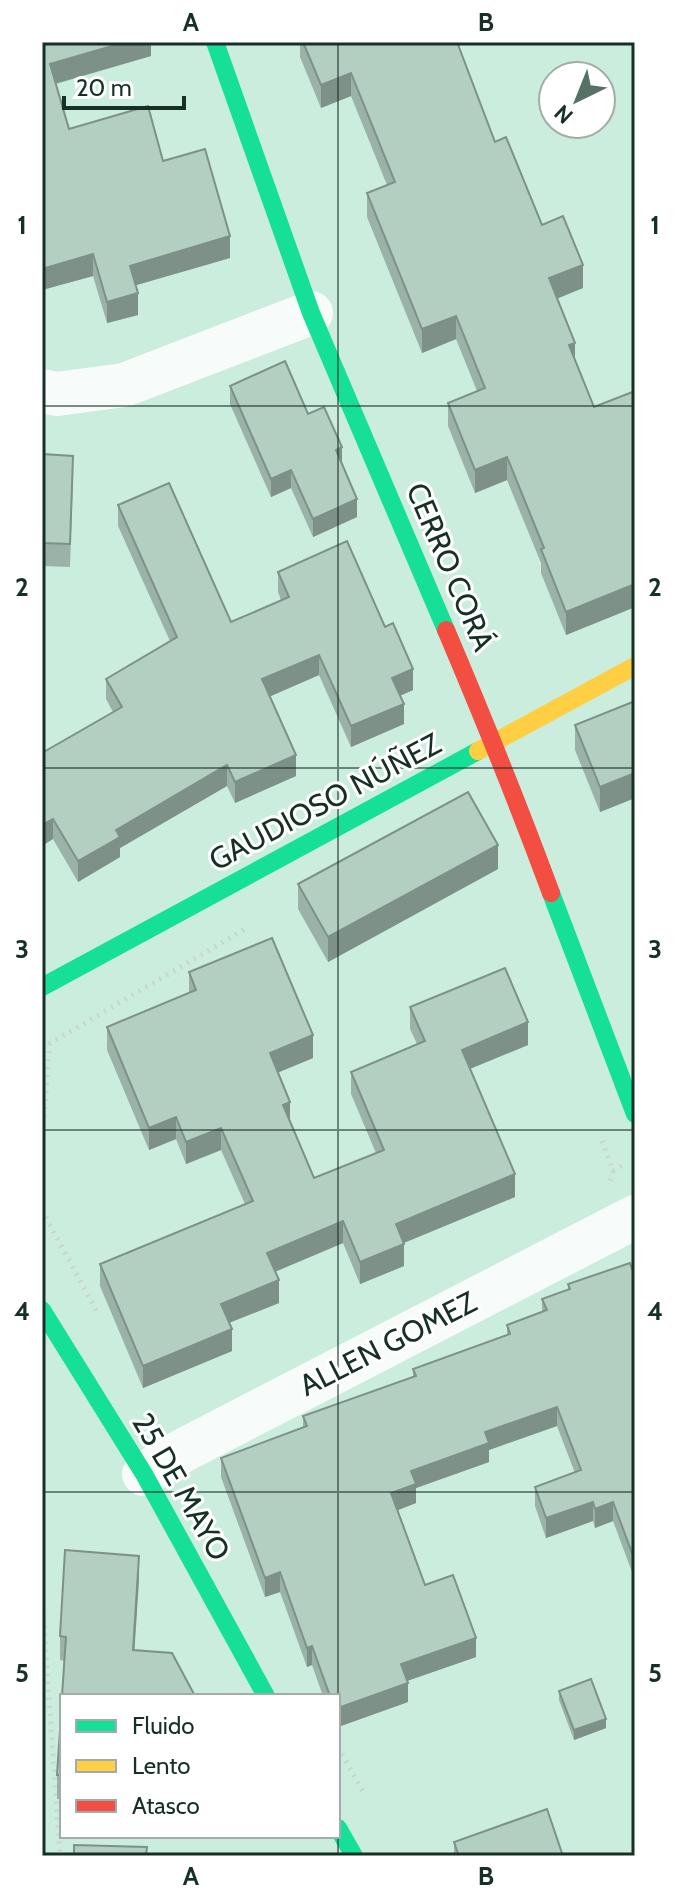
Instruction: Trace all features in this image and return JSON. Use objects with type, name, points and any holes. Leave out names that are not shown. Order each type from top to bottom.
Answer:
[{"type":"street","name":"CERRO CORÁ","points":[[215,42],[311,313],[518,804],[635,1114]]},
{"type":"street","points":[[42,391],[57,394],[124,385],[311,313]]},
{"type":"street","name":"GAUDIOSO NÚÑEZ","points":[[42,987],[635,666]]},
{"type":"street","name":"ALLEN GOMEZ","points":[[144,1474],[184,1450],[635,1217]]},
{"type":"street","name":"25 DE MAYO","points":[[42,1310],[144,1474],[265,1694]]},
{"type":"street","points":[[340,1832],[354,1856]]},
{"type":"path","points":[[42,1141],[50,1044]]},
{"type":"path","points":[[613,1171],[623,1165]]},
{"type":"path","points":[[42,1594],[60,1856]]},
{"type":"building","points":[[42,42],[126,42],[50,64],[69,129],[148,106],[163,161],[205,149],[230,236],[130,266],[138,293],[107,302],[93,254],[42,269]]},
{"type":"building","points":[[303,42],[457,42],[495,142],[506,137],[542,225],[563,216],[583,265],[549,278],[575,343],[569,345],[594,407],[635,391],[635,584],[566,612],[507,457],[475,470],[448,403],[485,388],[456,316],[422,329],[367,193],[395,182],[351,73],[321,85]]},
{"type":"building","points":[[285,361],[308,414],[324,407],[342,447],[336,450],[357,499],[313,519],[291,470],[271,479],[230,386]]},
{"type":"building","points":[[42,454],[73,456],[70,544],[42,543]]},
{"type":"building","points":[[169,483],[231,622],[289,597],[278,572],[347,541],[385,627],[393,623],[413,669],[392,678],[404,704],[351,726],[319,655],[262,679],[296,755],[235,782],[227,765],[116,830],[120,837],[78,861],[53,819],[42,825],[42,753],[122,707],[106,679],[177,637],[118,505]]},
{"type":"building","points":[[635,701],[635,773],[600,787],[575,725]]},
{"type":"building","points":[[468,792],[498,845],[328,937],[298,884]]},
{"type":"building","points":[[272,938],[313,1035],[270,1053],[290,1102],[283,1105],[314,1178],[384,1150],[351,1072],[425,1041],[410,1007],[505,968],[528,1022],[462,1050],[515,1174],[396,1224],[404,1244],[360,1262],[343,1221],[267,1253],[279,1280],[221,1304],[232,1329],[143,1366],[100,1264],[253,1201],[221,1128],[186,1142],[176,1117],[149,1128],[107,1027],[196,990],[189,972]]},
{"type":"building","points":[[630,1263],[635,1277],[635,1561],[613,1502],[595,1509],[593,1502],[546,1518],[535,1487],[581,1470],[557,1407],[485,1432],[489,1443],[411,1471],[416,1484],[391,1493],[425,1585],[453,1575],[476,1638],[401,1664],[408,1683],[340,1707],[340,1694],[329,1694],[312,1646],[307,1648],[280,1572],[265,1578],[221,1458],[307,1426],[303,1416],[416,1376],[413,1369],[510,1334],[507,1325],[547,1310],[542,1299],[570,1289],[568,1284]]},
{"type":"building","points":[[65,1550],[139,1556],[133,1650],[172,1653],[194,1694],[62,1694],[66,1637],[60,1636]]},
{"type":"building","points":[[591,1679],[606,1719],[574,1730],[559,1691]]},
{"type":"building","points":[[60,1730],[60,1775],[57,1775]]},
{"type":"building","points":[[547,1809],[563,1856],[459,1856],[454,1842]]},
{"type":"building","points":[[74,1845],[147,1847],[146,1856],[74,1856]]},
{"type":"traffic: fast","points":[[215,42],[311,313],[446,630]]},
{"type":"traffic: fast","points":[[42,987],[478,751]]},
{"type":"traffic: fast","points":[[551,893],[635,1114]]},
{"type":"traffic: fast","points":[[42,1310],[144,1474],[265,1694]]},
{"type":"traffic: fast","points":[[340,1832],[354,1856]]},
{"type":"traffic: slow","points":[[478,751],[635,666]]},
{"type":"traffic: jam","points":[[446,630],[551,893]]}]
